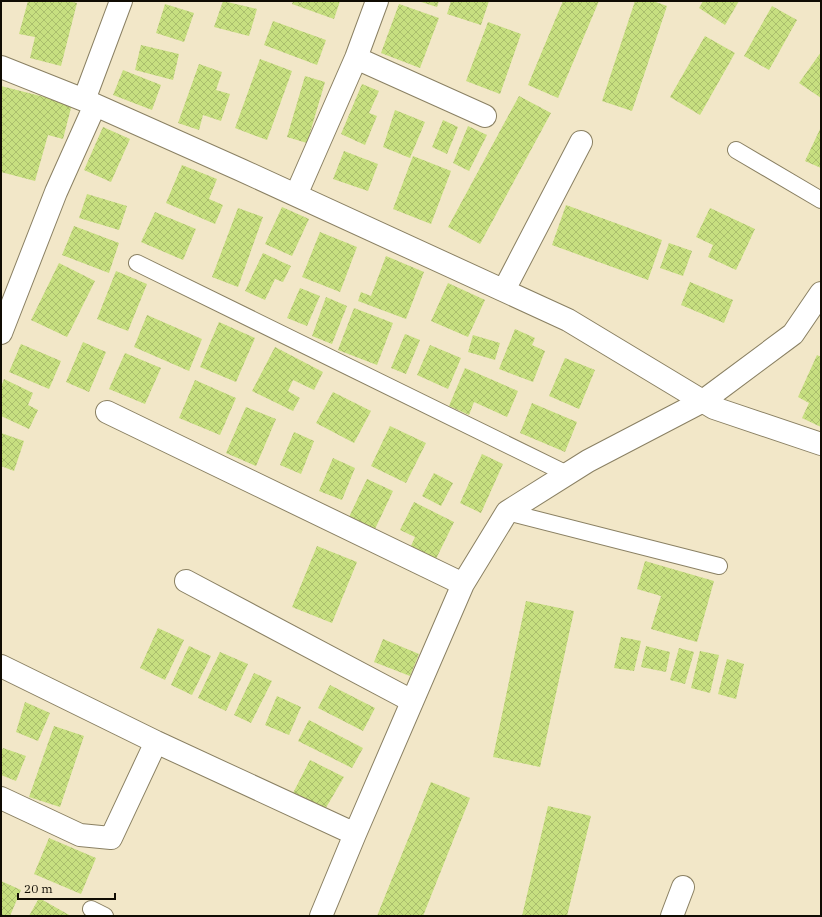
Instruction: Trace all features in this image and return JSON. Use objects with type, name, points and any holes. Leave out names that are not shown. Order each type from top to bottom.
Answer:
[{"type":"street","points":[[1,334],[90,103],[121,1]]},
{"type":"street","points":[[296,195],[356,58],[377,1]]},
{"type":"street","points":[[356,58],[485,116]]},
{"type":"street","points":[[1,67],[90,103],[296,195],[568,320],[714,408],[821,444]]},
{"type":"street","points":[[504,290],[581,142]]},
{"type":"street","points":[[321,916],[354,834],[463,584],[507,512],[588,460],[703,401],[793,334],[821,293]]},
{"type":"street","points":[[106,412],[463,584]]},
{"type":"street","points":[[186,581],[412,701]]},
{"type":"street","points":[[1,666],[156,742],[354,834]]},
{"type":"street","points":[[1,798],[80,835],[111,838],[156,742]]},
{"type":"street","points":[[672,916],[683,887]]},
{"type":"lane","points":[[736,150],[821,200]]},
{"type":"lane","points":[[137,263],[567,474]]},
{"type":"lane","points":[[507,512],[719,566]]},
{"type":"lane","points":[[90,909],[105,916]]},
{"type":"building","points":[[28,1],[68,1],[77,3],[61,66],[30,58],[35,37],[19,34]]},
{"type":"building","points":[[223,1],[257,9],[249,36],[214,27]]},
{"type":"building","points":[[293,1],[340,1],[334,19],[292,4]]},
{"type":"building","points":[[418,1],[439,1],[437,7]]},
{"type":"building","points":[[451,1],[489,1],[481,25],[447,14]]},
{"type":"building","points":[[563,1],[599,1],[558,98],[528,85]]},
{"type":"building","points":[[635,1],[653,1],[667,6],[632,111],[602,101]]},
{"type":"building","points":[[703,1],[739,1],[725,25],[699,8]]},
{"type":"building","points":[[165,4],[194,13],[184,42],[156,33]]},
{"type":"building","points":[[399,4],[439,18],[420,68],[381,53]]},
{"type":"building","points":[[772,6],[797,20],[769,70],[744,56]]},
{"type":"building","points":[[273,21],[326,40],[317,65],[264,45]]},
{"type":"building","points":[[488,22],[521,34],[500,94],[466,81]]},
{"type":"building","points":[[705,36],[735,53],[700,115],[670,97]]},
{"type":"building","points":[[141,45],[179,54],[173,80],[135,70]]},
{"type":"building","points":[[821,52],[821,98],[799,83]]},
{"type":"building","points":[[260,59],[292,71],[267,140],[235,128]]},
{"type":"building","points":[[199,64],[222,72],[216,90],[230,94],[221,121],[203,115],[199,130],[178,123]]},
{"type":"building","points":[[123,70],[161,85],[152,110],[113,95]]},
{"type":"building","points":[[305,76],[325,82],[307,143],[287,137]]},
{"type":"building","points":[[362,84],[379,91],[369,113],[377,116],[365,145],[341,134]]},
{"type":"building","points":[[1,86],[72,104],[63,139],[48,135],[35,181],[1,172]]},
{"type":"building","points":[[519,96],[551,113],[480,244],[448,227]]},
{"type":"building","points":[[395,110],[425,122],[410,158],[383,147]]},
{"type":"building","points":[[443,120],[458,127],[447,154],[432,147]]},
{"type":"building","points":[[468,126],[487,135],[469,171],[453,163]]},
{"type":"building","points":[[103,127],[130,139],[111,182],[84,170]]},
{"type":"building","points":[[821,127],[821,168],[805,161]]},
{"type":"building","points":[[344,151],[378,164],[368,191],[333,179]]},
{"type":"building","points":[[413,156],[451,171],[431,224],[393,209]]},
{"type":"building","points":[[182,165],[217,179],[209,199],[223,205],[215,224],[166,203]]},
{"type":"building","points":[[87,194],[127,206],[119,230],[79,218]]},
{"type":"building","points":[[566,205],[662,240],[648,280],[552,245]]},
{"type":"building","points":[[282,207],[309,219],[292,256],[265,244]]},
{"type":"building","points":[[238,208],[263,217],[238,287],[212,277]]},
{"type":"building","points":[[710,208],[755,229],[736,270],[708,257],[713,245],[696,237]]},
{"type":"building","points":[[155,212],[196,229],[183,260],[141,242]]},
{"type":"building","points":[[74,226],[119,243],[109,273],[62,255]]},
{"type":"building","points":[[320,232],[357,247],[340,292],[302,277]]},
{"type":"building","points":[[669,243],[692,251],[683,276],[660,268]]},
{"type":"building","points":[[263,253],[291,266],[283,282],[275,279],[265,300],[245,291]]},
{"type":"building","points":[[386,256],[424,272],[406,319],[358,301],[361,292],[371,296]]},
{"type":"building","points":[[59,263],[95,281],[67,337],[31,320]]},
{"type":"building","points":[[116,271],[147,284],[128,331],[97,319]]},
{"type":"building","points":[[690,282],[733,300],[724,323],[681,305]]},
{"type":"building","points":[[448,283],[485,300],[468,337],[431,321]]},
{"type":"building","points":[[300,288],[320,296],[307,326],[287,318]]},
{"type":"building","points":[[326,297],[347,306],[332,344],[312,336]]},
{"type":"building","points":[[354,308],[393,323],[377,365],[338,350]]},
{"type":"building","points":[[147,315],[202,339],[189,371],[134,347]]},
{"type":"building","points":[[219,322],[255,338],[236,382],[200,367]]},
{"type":"building","points":[[515,329],[535,338],[532,345],[545,351],[533,382],[499,369]]},
{"type":"building","points":[[405,334],[420,340],[406,374],[391,368]]},
{"type":"building","points":[[473,335],[500,343],[495,360],[468,352]]},
{"type":"building","points":[[83,342],[106,352],[89,392],[66,382]]},
{"type":"building","points":[[21,344],[61,361],[49,389],[9,372]]},
{"type":"building","points":[[430,345],[461,358],[448,389],[417,375]]},
{"type":"building","points":[[275,347],[323,372],[314,390],[293,380],[288,391],[300,398],[293,411],[252,391]]},
{"type":"building","points":[[125,353],[161,368],[145,404],[109,389]]},
{"type":"building","points":[[817,355],[821,357],[821,427],[802,418],[809,403],[798,397]]},
{"type":"building","points":[[565,358],[595,370],[579,409],[549,396]]},
{"type":"building","points":[[465,368],[518,391],[507,417],[474,402],[469,415],[449,406]]},
{"type":"building","points":[[4,379],[33,393],[28,405],[38,410],[29,429],[1,416],[1,387]]},
{"type":"building","points":[[195,380],[236,398],[220,435],[179,418]]},
{"type":"building","points":[[333,392],[371,411],[354,443],[316,423]]},
{"type":"building","points":[[532,403],[577,422],[565,452],[520,433]]},
{"type":"building","points":[[246,407],[276,419],[256,466],[226,453]]},
{"type":"building","points":[[390,426],[426,443],[406,483],[371,466]]},
{"type":"building","points":[[294,432],[314,441],[301,474],[280,465]]},
{"type":"building","points":[[1,433],[24,441],[14,471],[1,466]]},
{"type":"building","points":[[482,454],[503,464],[481,513],[460,503]]},
{"type":"building","points":[[333,458],[355,468],[342,500],[319,491]]},
{"type":"building","points":[[434,473],[453,483],[441,506],[422,496]]},
{"type":"building","points":[[367,479],[393,491],[375,529],[349,517]]},
{"type":"building","points":[[414,502],[454,522],[435,561],[410,548],[415,537],[400,530]]},
{"type":"building","points":[[317,546],[357,562],[332,623],[292,607]]},
{"type":"building","points":[[645,561],[714,581],[697,642],[651,629],[661,596],[637,589]]},
{"type":"building","points":[[526,601],[574,611],[540,767],[493,757]]},
{"type":"building","points":[[158,628],[184,640],[165,680],[140,668]]},
{"type":"building","points":[[621,637],[641,641],[634,671],[614,668]]},
{"type":"building","points":[[383,639],[419,654],[410,676],[374,662]]},
{"type":"building","points":[[189,646],[211,656],[192,695],[171,685]]},
{"type":"building","points":[[646,646],[670,652],[666,672],[641,667]]},
{"type":"building","points":[[679,648],[694,652],[685,684],[670,680]]},
{"type":"building","points":[[700,651],[719,655],[710,693],[691,688]]},
{"type":"building","points":[[220,652],[248,664],[226,711],[198,698]]},
{"type":"building","points":[[727,659],[744,664],[736,699],[718,694]]},
{"type":"building","points":[[254,673],[272,681],[251,723],[234,715]]},
{"type":"building","points":[[330,685],[375,708],[363,731],[318,708]]},
{"type":"building","points":[[277,696],[301,707],[289,735],[265,725]]},
{"type":"building","points":[[25,702],[50,713],[38,741],[16,732]]},
{"type":"building","points":[[309,720],[363,748],[352,768],[298,741]]},
{"type":"building","points":[[54,726],[84,736],[60,807],[29,797]]},
{"type":"building","points":[[3,748],[26,756],[16,781],[1,775],[1,753]]},
{"type":"building","points":[[310,760],[344,777],[324,811],[293,793]]},
{"type":"building","points":[[431,782],[470,798],[423,916],[377,916]]},
{"type":"building","points":[[548,806],[591,816],[567,916],[522,916]]},
{"type":"building","points":[[49,838],[96,858],[81,894],[34,874]]},
{"type":"building","points":[[1,881],[21,890],[10,916],[1,916]]},
{"type":"building","points":[[39,898],[71,916],[29,916]]}]
